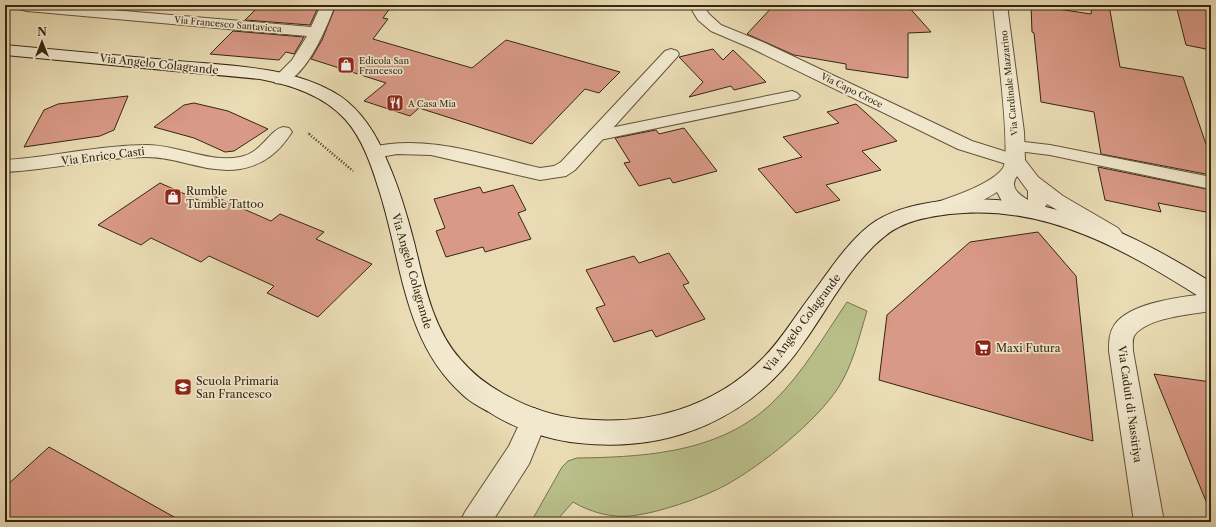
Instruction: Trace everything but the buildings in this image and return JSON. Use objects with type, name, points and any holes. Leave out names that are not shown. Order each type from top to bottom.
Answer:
[{"type":"street","name":"Via Francesco Santavicca","points":[[20,5],[27,7],[318,32]]},
{"type":"street","points":[[281,79],[299,64],[318,32],[328,5]]},
{"type":"street","name":"Via Capo Croce","points":[[696,5],[703,17],[716,28],[759,46],[965,145],[1013,161]]},
{"type":"street","name":"Via Cardinale Mazzarino","points":[[1000,5],[1015,132],[1013,161],[1003,184],[1006,192],[1015,203],[1028,209],[1082,225],[1132,245]]},
{"type":"street","name":"Via Angelo Colagrande","points":[[5,50],[241,72],[281,79],[318,92],[338,103],[357,121],[375,152],[392,197],[423,319],[442,358],[455,374],[482,397],[534,420],[578,431],[600,433],[658,427],[684,421],[706,413],[726,402],[744,390],[772,366],[850,260],[877,231],[900,218],[941,208],[985,205],[1028,209]]},
{"type":"street","points":[[375,152],[397,148],[431,149],[470,157],[533,174],[546,174],[564,169],[671,54]]},
{"type":"street","name":"Via Enrico Casti","points":[[5,166],[32,165],[106,154],[148,151],[184,155],[210,164],[238,163],[253,159],[266,152],[274,146],[283,132]]},
{"type":"street","points":[[941,208],[976,196],[1013,161]]},
{"type":"street","name":"Via Cardinale Mazzarino","points":[[1013,161],[1038,190],[1039,200],[1036,205],[1028,209]]},
{"type":"street","name":"Via Cardinale Mazzarino","points":[[1031,181],[1069,209],[1211,293]]},
{"type":"street","name":"Via Caduti di Nassiriya","points":[[1149,522],[1121,351],[1121,338],[1127,328],[1140,318],[1211,302]]},
{"type":"street","points":[[475,522],[519,455],[534,420]]},
{"type":"lane","points":[[595,136],[792,96]]},
{"type":"lane","points":[[1013,161],[1050,150],[1211,183]]},
{"type":"path","points":[[283,132],[296,129],[309,134],[362,179],[369,182],[385,179]]},
{"type":"green space","points":[[847,302],[867,311],[848,370],[838,388],[816,415],[787,442],[756,466],[726,485],[705,495],[654,512],[631,516],[616,516],[586,509],[573,502],[555,522],[531,522],[562,467],[568,461],[577,458],[629,456],[681,449],[706,442],[730,432],[752,419],[773,402],[794,379],[813,354]]},
{"type":"place","name":"Edicola San Francesco","points":[[346,65]]},
{"type":"place","name":"A Casa Mia","points":[[395,103]]},
{"type":"place","name":"Rumble Tumble Tattoo","points":[[173,197]]},
{"type":"place","name":"Maxi Futura","points":[[983,348]]},
{"type":"place","name":"Scuola Primaria San Francesco","points":[[183,387]]}]
